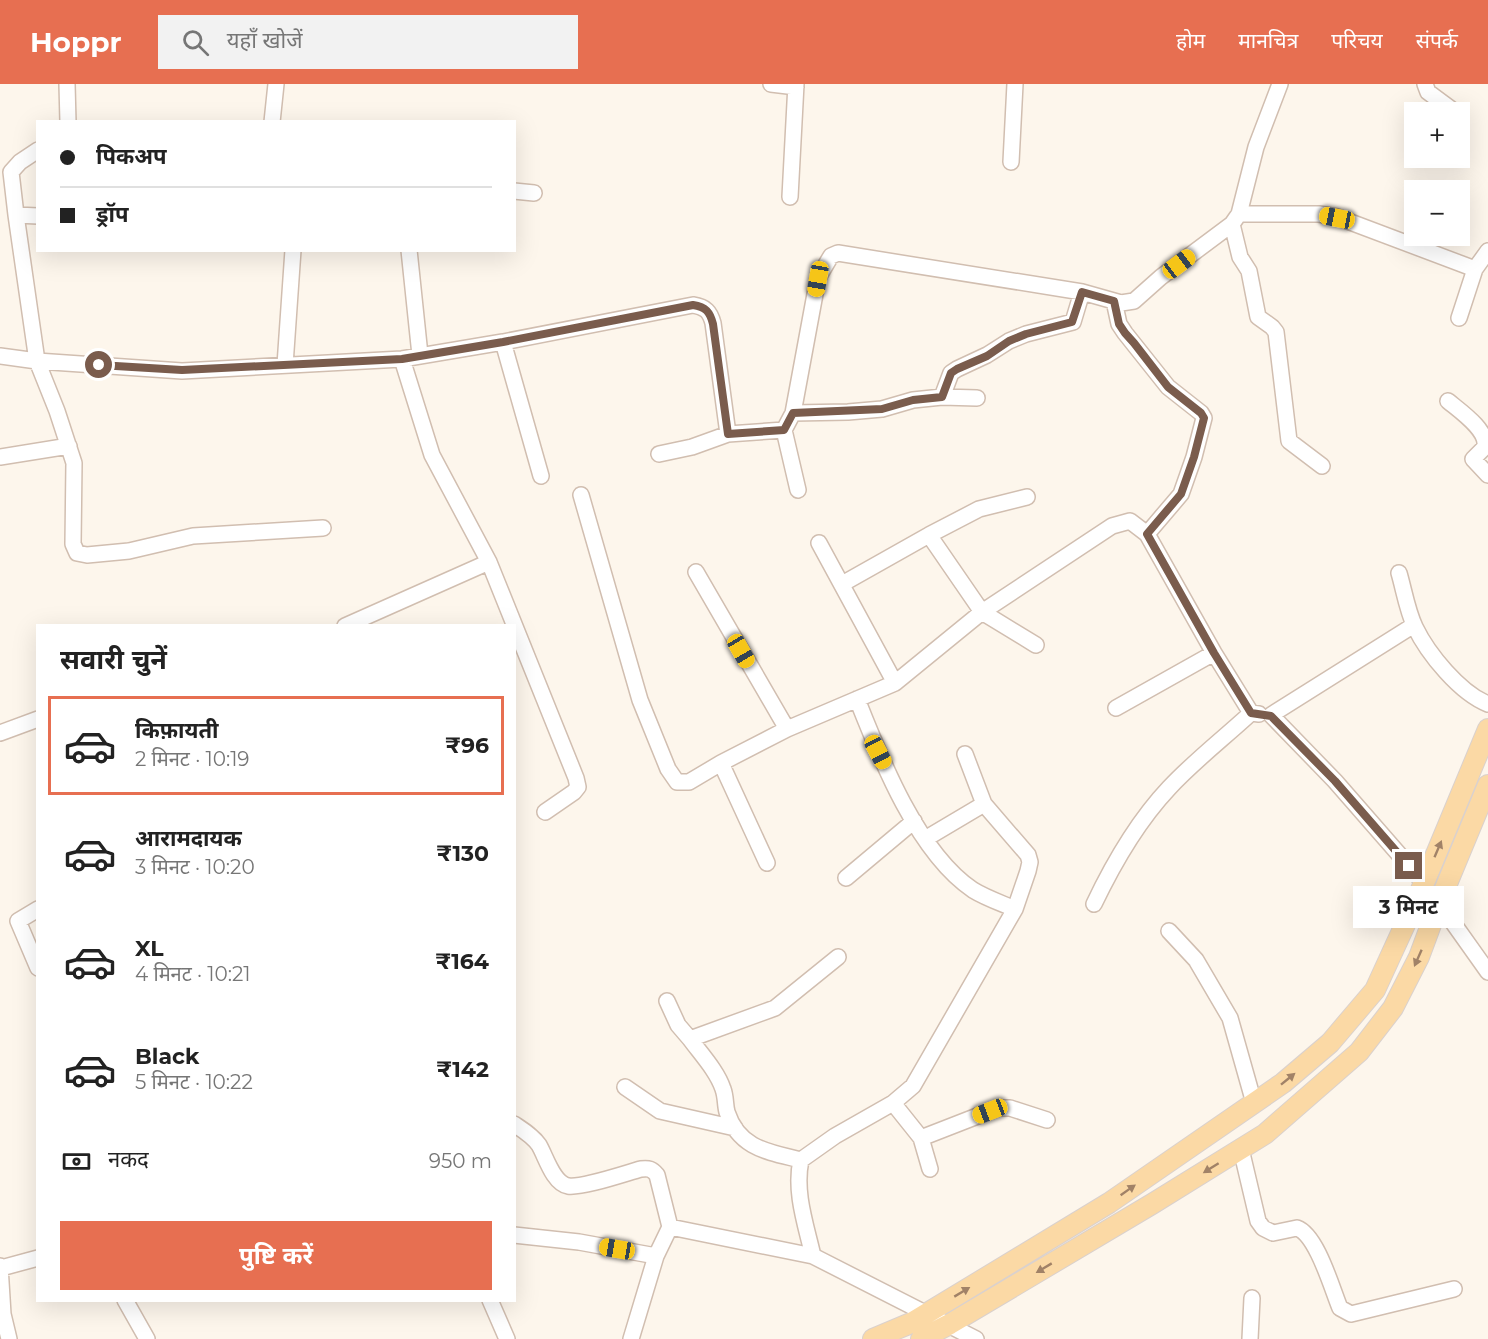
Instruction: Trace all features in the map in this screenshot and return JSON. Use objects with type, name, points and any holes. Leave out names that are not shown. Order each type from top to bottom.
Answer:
[{"type":"main road","points":[[873,1339],[927,1314],[1109,1203],[1283,1083],[1330,1043],[1375,990],[1424,883],[1488,729]]},
{"type":"main road","points":[[921,1339],[1152,1204],[1265,1134],[1359,1052],[1393,1008],[1419,957],[1488,785]]},
{"type":"street","points":[[68,84],[68,120]]},
{"type":"street","points":[[272,120],[276,84]]},
{"type":"street","points":[[771,84],[796,85],[789,196]]},
{"type":"street","points":[[1011,162],[1015,84]]},
{"type":"street","points":[[1280,84],[1256,147],[1236,219],[1241,262],[1249,271],[1258,317],[1272,327],[1276,333],[1289,441],[1322,466]]},
{"type":"street","points":[[1425,84],[1428,92],[1442,102]]},
{"type":"street","points":[[36,151],[20,162],[11,172],[37,361],[74,464],[73,544],[77,553],[81,555],[129,551],[193,536],[323,528]]},
{"type":"street","points":[[516,191],[534,193]]},
{"type":"street","points":[[798,490],[784,430],[793,413],[818,279],[831,256],[838,253],[1082,292],[1121,303],[1134,301],[1236,219],[1319,214],[1337,218],[1475,269]]},
{"type":"street","points":[[16,215],[36,216]]},
{"type":"street","points":[[1459,318],[1475,269],[1488,251]]},
{"type":"street","points":[[285,365],[293,252]]},
{"type":"street","points":[[410,252],[420,355]]},
{"type":"street","points":[[942,397],[951,373],[957,369],[987,356],[1018,338],[1072,322],[1082,292]]},
{"type":"street","points":[[1114,301],[1119,324],[1125,333],[1168,387],[1201,413],[1204,418],[1181,494],[1147,534]]},
{"type":"street","points":[[0,356],[37,361],[182,370],[402,359],[693,305],[702,306],[710,313],[713,324],[728,434]]},
{"type":"street","points":[[503,342],[541,476]]},
{"type":"street","points":[[402,359],[432,455],[489,562],[514,624]]},
{"type":"street","points":[[793,413],[882,409],[913,400],[942,397],[977,398]]},
{"type":"street","points":[[1448,401],[1485,436],[1485,447],[1473,459],[1488,475]]},
{"type":"street","points":[[659,454],[692,447],[728,434],[784,430]]},
{"type":"street","points":[[0,457],[69,446]]},
{"type":"street","points":[[581,495],[640,700],[672,777],[677,782],[689,782],[787,729],[895,683],[981,612],[1112,526],[1130,521],[1147,534],[1214,653],[1251,713],[1271,716],[1335,781],[1424,883]]},
{"type":"street","points":[[842,584],[978,509],[1027,497]]},
{"type":"street","points":[[929,535],[981,612],[1036,645]]},
{"type":"street","points":[[819,543],[895,683]]},
{"type":"street","points":[[350,624],[489,562]]},
{"type":"street","points":[[696,572],[787,729]]},
{"type":"street","points":[[1399,573],[1414,625],[1426,646],[1461,685],[1488,704]]},
{"type":"street","points":[[1271,716],[1414,625]]},
{"type":"street","points":[[516,629],[578,784],[574,792],[545,812]]},
{"type":"street","points":[[1116,708],[1214,653]]},
{"type":"street","points":[[857,699],[878,752],[914,821],[939,860],[964,883],[987,897],[1015,909]]},
{"type":"street","points":[[1094,904],[1117,858],[1150,810],[1169,788],[1251,713]]},
{"type":"street","points":[[0,733],[36,720]]},
{"type":"street","points":[[813,1256],[799,1193],[798,1175],[801,1160],[835,1136],[893,1103],[913,1086],[1015,909],[1028,871],[1030,862],[1028,855],[984,804],[965,754]]},
{"type":"street","points":[[721,763],[767,863]]},
{"type":"street","points":[[925,839],[984,804]]},
{"type":"street","points":[[846,878],[914,821]]},
{"type":"street","points":[[1439,903],[1487,970]]},
{"type":"street","points":[[36,910],[18,921],[36,963]]},
{"type":"street","points":[[1169,931],[1196,960],[1230,1018],[1254,1103]]},
{"type":"street","points":[[690,1039],[774,1008],[838,957]]},
{"type":"street","points":[[667,1001],[678,1025],[724,1090],[727,1112],[735,1128],[753,1147],[801,1160]]},
{"type":"street","points":[[625,1087],[660,1112],[735,1128]]},
{"type":"street","points":[[893,1103],[921,1138],[930,1169]]},
{"type":"street","points":[[921,1138],[998,1108],[1010,1108],[1047,1120]]},
{"type":"street","points":[[516,1126],[538,1144],[546,1161],[559,1180],[566,1185],[592,1182],[648,1168],[657,1175],[670,1227],[656,1256],[632,1339]]},
{"type":"street","points":[[1241,1149],[1258,1221],[1267,1231],[1273,1233],[1297,1228],[1307,1234],[1327,1273],[1340,1308],[1345,1312],[1351,1314],[1454,1289]]},
{"type":"street","points":[[670,1227],[813,1256],[976,1339]]},
{"type":"street","points":[[516,1235],[579,1242],[656,1256]]},
{"type":"street","points":[[9,1339],[3,1314],[1,1267],[36,1258]]},
{"type":"street","points":[[1250,1339],[1252,1298]]},
{"type":"street","points":[[126,1302],[147,1339]]},
{"type":"street","points":[[491,1302],[507,1339]]},
{"type":"route","points":[[99,365],[182,370],[402,359],[693,305],[702,306],[710,313],[713,324],[728,434],[784,430],[793,413],[882,409],[913,400],[942,397],[951,373],[957,369],[987,356],[1009,341],[1026,334],[1072,322],[1075,319],[1082,292],[1114,301],[1119,324],[1125,333],[1168,387],[1201,413],[1204,418],[1188,479],[1181,494],[1147,534],[1214,653],[1251,713],[1271,716],[1335,781],[1409,866]]}]
